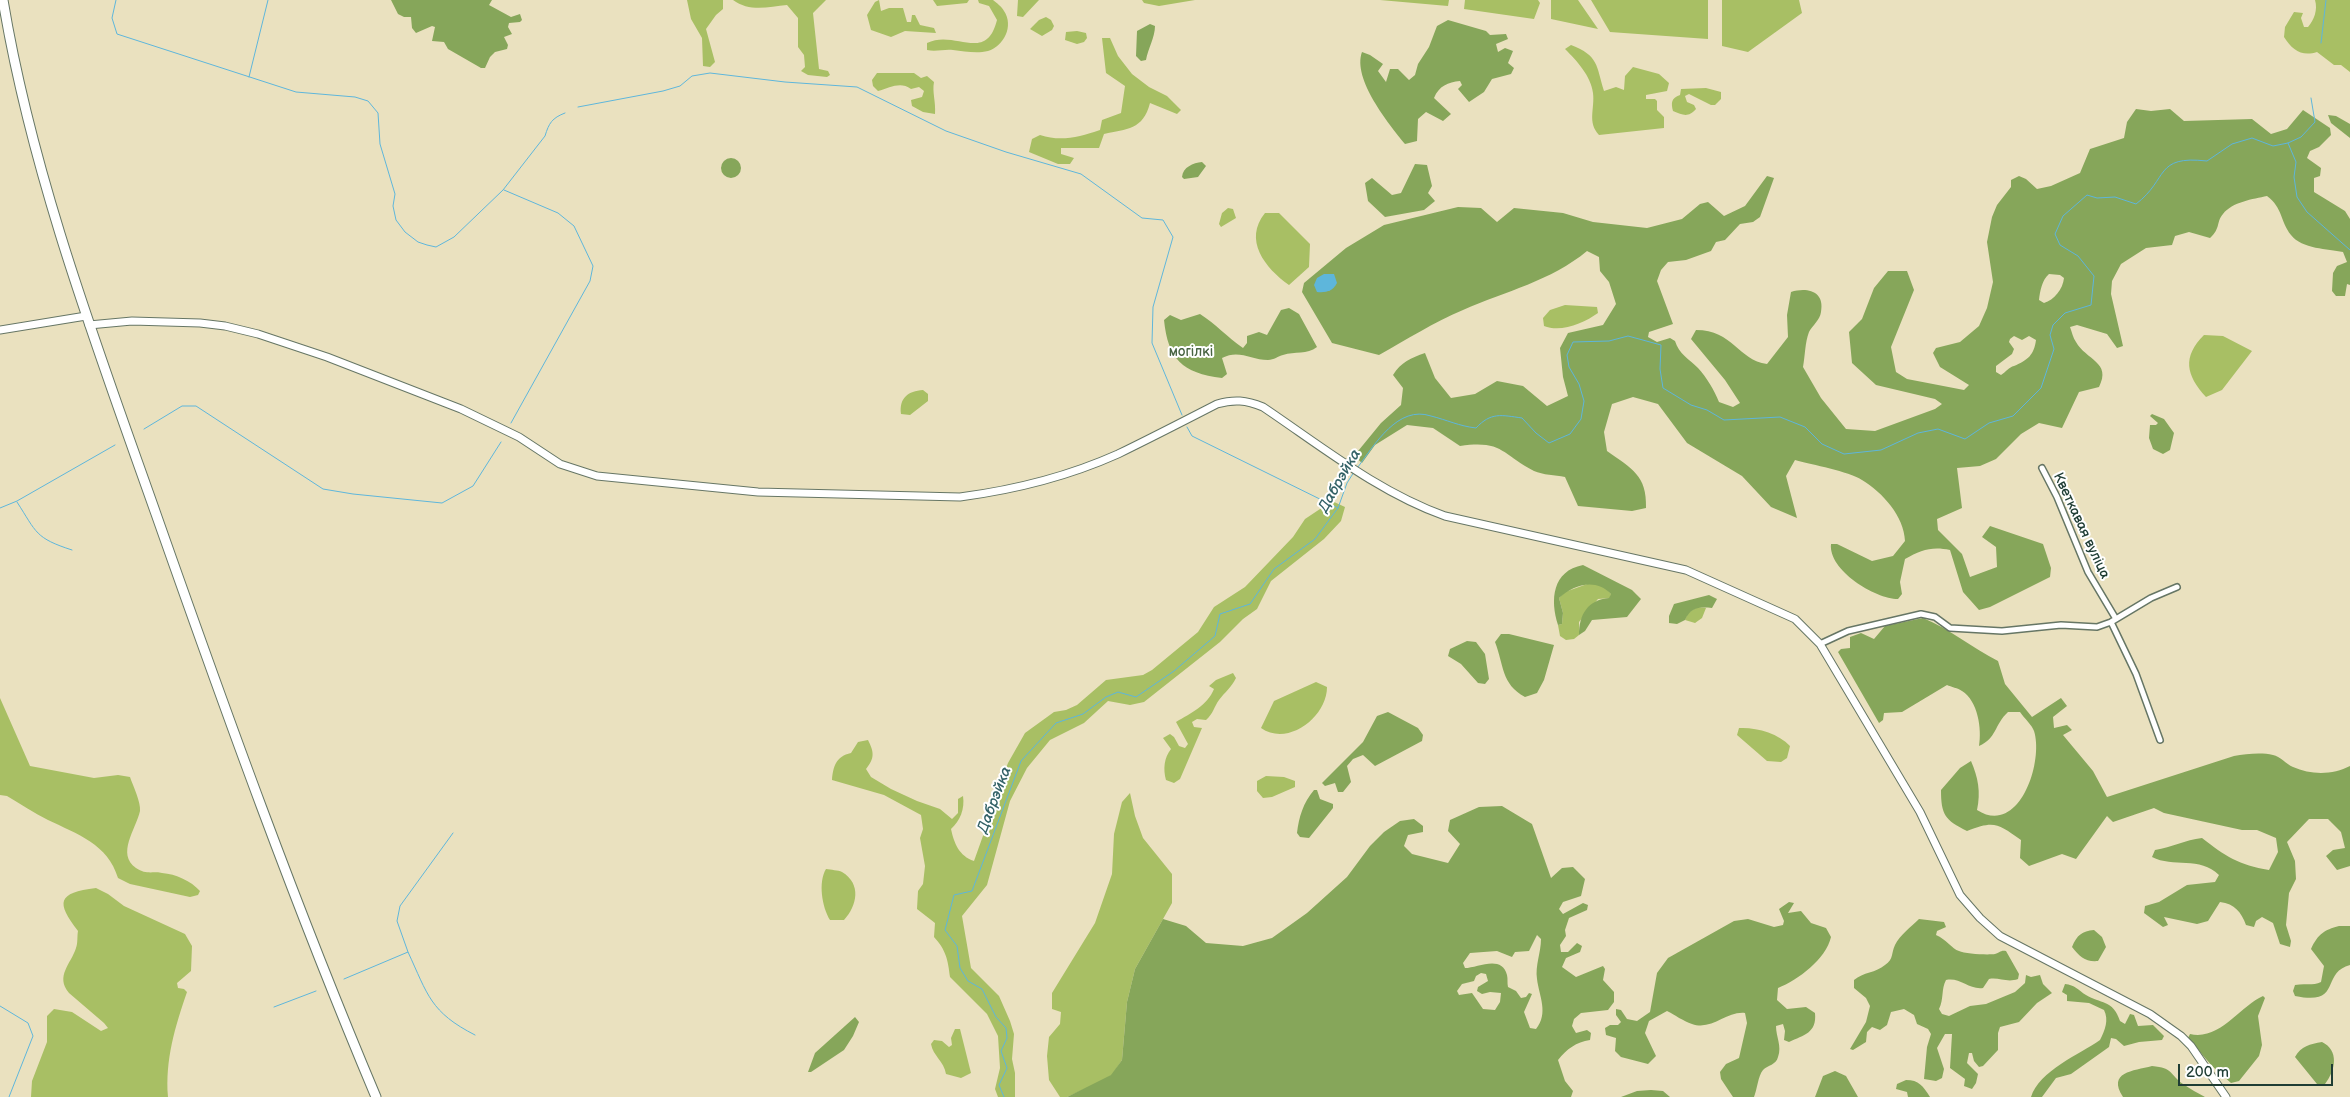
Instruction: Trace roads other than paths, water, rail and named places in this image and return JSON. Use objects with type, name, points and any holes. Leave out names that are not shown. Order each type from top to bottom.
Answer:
[{"type":"highway","points":[[3,0],[32,131],[88,320],[243,761],[303,918],[376,1097]]},
{"type":"street","points":[[0,330],[88,320],[200,323],[225,326],[250,332],[327,357],[461,409],[519,437],[560,464],[597,476],[673,485],[777,492],[960,497],[994,493],[1070,472],[1117,454],[1217,404],[1234,400],[1263,406],[1364,476],[1418,506],[1445,516],[1686,570],[1795,619],[1820,644],[1920,812],[1960,895],[1980,918],[2000,936],[2150,1014],[2181,1036],[2191,1046],[2226,1097]]},
{"type":"street","name":"Кветкавая вуліца","points":[[2042,468],[2057,497],[2088,572],[2114,621],[2160,740]]},
{"type":"street","points":[[1820,644],[1848,631],[1921,614],[1935,617],[1950,628],[2002,631],[2061,626],[2089,628],[2114,621],[2151,598],[2177,587]]},
{"type":"water","points":[[1324,274],[1334,274],[1337,283],[1329,291],[1317,292],[1314,285],[1317,278]]},
{"type":"waterway","points":[[116,0],[112,18],[117,34],[296,92],[355,97],[368,101],[378,113],[380,144],[395,194],[393,206],[396,220],[405,232],[418,242],[427,245],[436,247],[454,237],[503,190],[545,136],[552,122],[565,113]]},
{"type":"waterway","points":[[249,77],[268,0]]},
{"type":"waterway","name":"Дабрэйка","points":[[2321,43],[2326,0]]},
{"type":"waterway","points":[[578,107],[663,91],[680,86],[692,76],[710,73],[785,82],[857,87],[946,131],[1006,152],[1081,174],[1142,218],[1163,220],[1173,237],[1153,307],[1152,343],[1182,415]]},
{"type":"waterway","name":"Дабрэйка","points":[[1358,467],[1388,429],[1408,416],[1419,414],[1476,428],[1492,417],[1508,416],[1522,418],[1549,443],[1570,434],[1581,419],[1584,401],[1579,384],[1569,367],[1567,355],[1573,342],[1609,341],[1628,336],[1661,345],[1660,369],[1663,388],[1691,405],[1707,410],[1724,420],[1780,417],[1805,427],[1822,444],[1844,454],[1881,450],[1918,433],[1938,429],[1965,439],[1989,423],[2013,416],[2041,388],[2054,349],[2050,335],[2053,325],[2065,313],[2091,305],[2094,276],[2078,256],[2060,245],[2055,234],[2063,216],[2087,195],[2097,198],[2115,197],[2136,204],[2154,186],[2170,165],[2190,160],[2207,161],[2232,144],[2252,138],[2273,146],[2288,143],[2301,137],[2315,122],[2311,98]]},
{"type":"waterway","points":[[2288,143],[2296,162],[2294,177],[2297,197],[2307,212],[2350,250]]},
{"type":"waterway","points":[[504,190],[558,213],[574,226],[593,266],[590,281],[511,423]]},
{"type":"waterway","points":[[144,429],[182,406],[196,406],[323,489],[442,503],[473,486],[501,442]]},
{"type":"waterway","points":[[1187,427],[1192,436],[1338,508]]},
{"type":"waterway","points":[[0,508],[17,501],[115,445]]},
{"type":"waterway","name":"Дабрэйка","points":[[1004,1097],[999,1085],[1007,1068],[1001,1051],[1007,1038],[1006,1028],[996,1017],[982,989],[968,981],[960,968],[957,946],[945,930],[954,895],[972,891],[1021,761],[1056,723],[1083,714],[1106,697],[1118,692],[1136,697],[1174,671],[1215,636],[1220,614],[1250,604],[1274,569],[1315,539],[1338,508],[1347,483],[1354,472]]},
{"type":"waterway","points":[[17,502],[38,533],[51,542],[72,550]]},
{"type":"waterway","points":[[408,952],[397,921],[400,906],[453,833]]},
{"type":"waterway","points":[[344,979],[408,952],[426,991],[439,1010],[460,1027],[475,1035]]},
{"type":"waterway","points":[[274,1007],[316,991]]},
{"type":"waterway","points":[[0,1006],[28,1023],[33,1036],[9,1097]]},
{"type":"park label","name":"могілкі","points":[[1191,352]]}]
